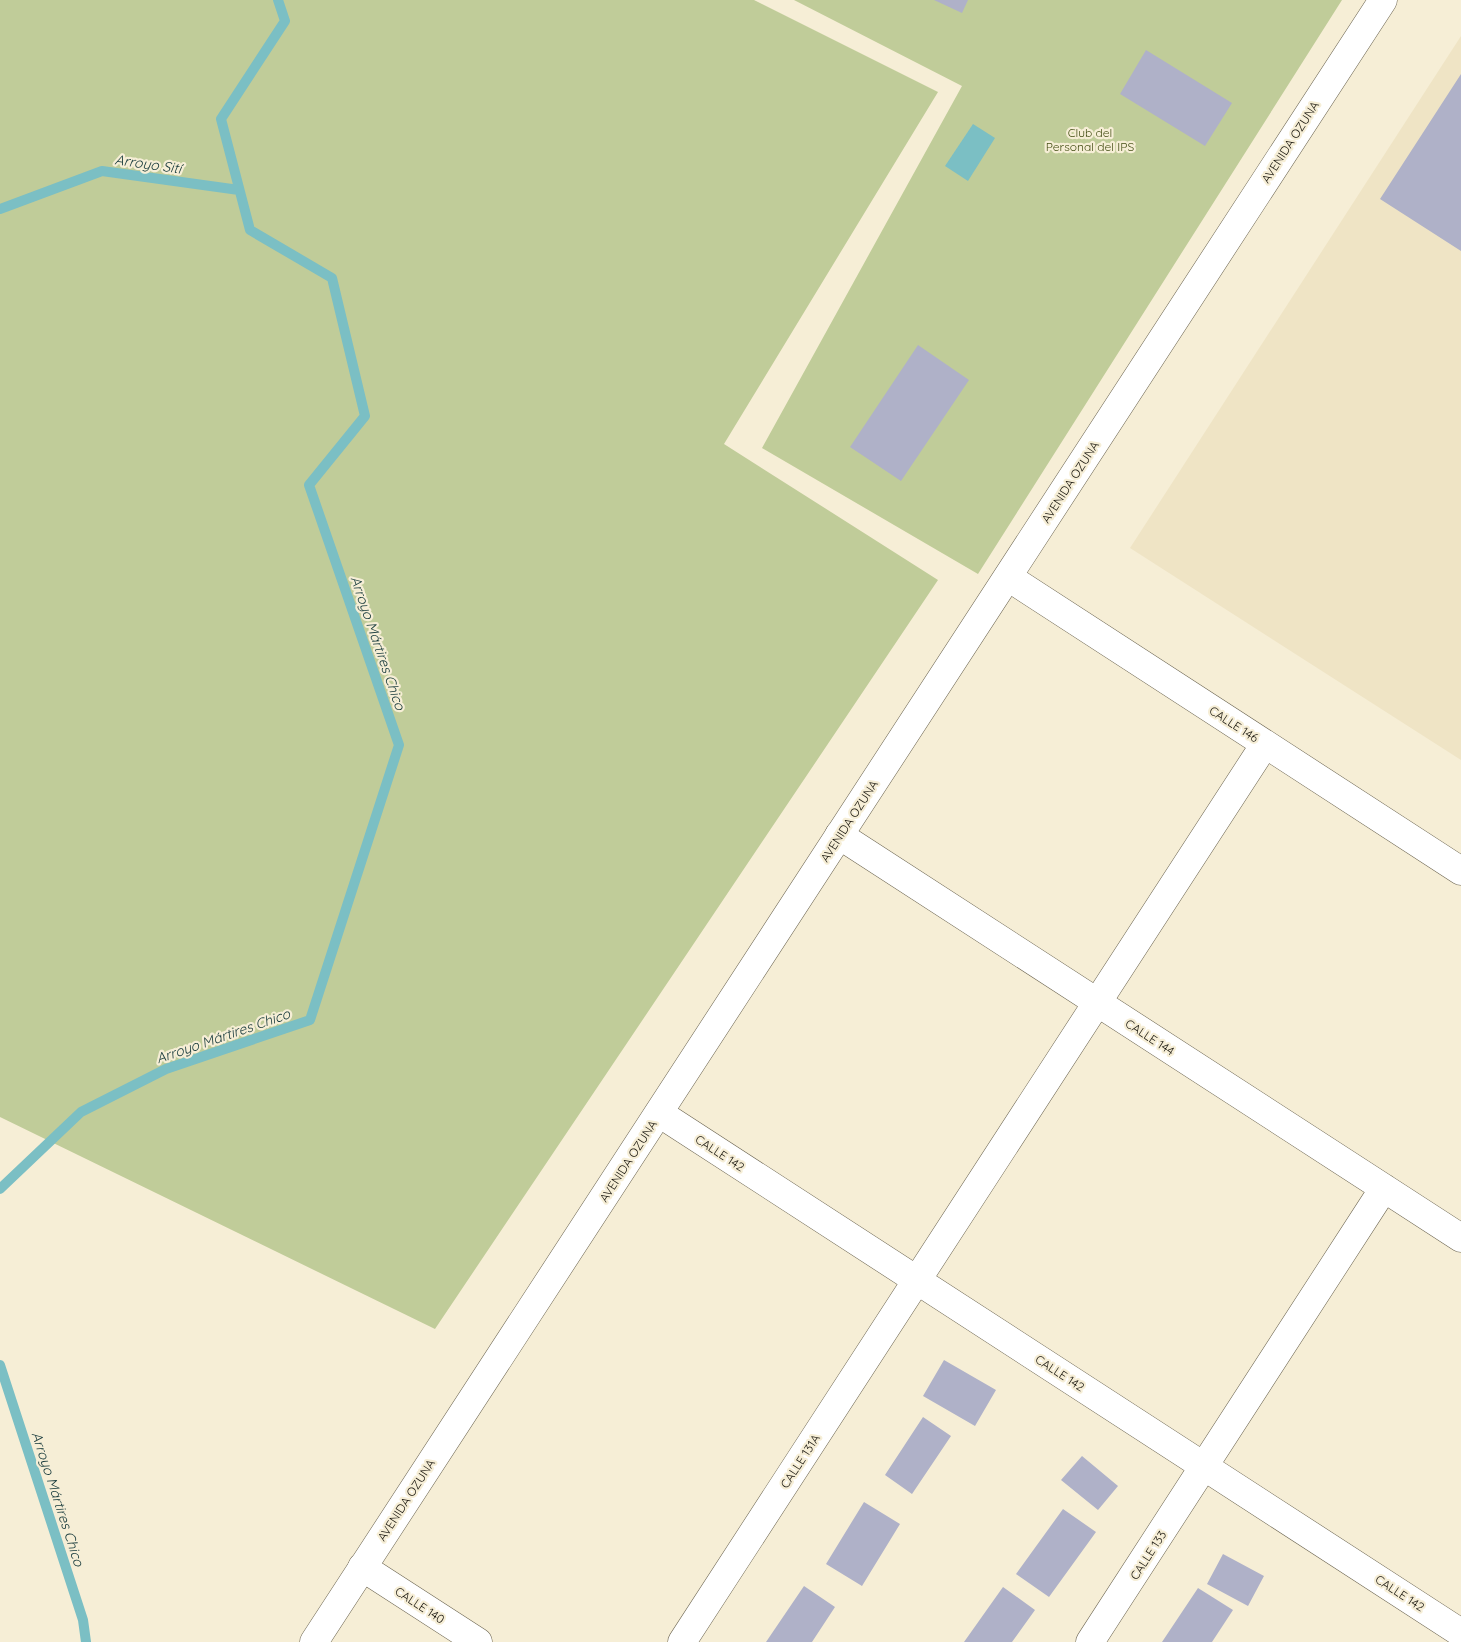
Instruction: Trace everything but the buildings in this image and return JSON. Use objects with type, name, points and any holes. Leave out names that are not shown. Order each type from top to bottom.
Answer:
[{"type":"street","name":"AVENIDA OZUNA","points":[[314,1642],[1383,0]]},
{"type":"street","name":"CALLE 146","points":[[1008,577],[1461,872]]},
{"type":"street","name":"CALLE 131A","points":[[682,1642],[1265,744]]},
{"type":"street","name":"CALLE 144","points":[[839,835],[1461,1238]]},
{"type":"street","name":"CALLE 142","points":[[658,1113],[1461,1633]]},
{"type":"street","name":"CALLE 133","points":[[1090,1642],[1384,1188]]},
{"type":"street","name":"CALLE 140","points":[[362,1567],[478,1642]]},
{"type":"shaded area","points":[[1461,36],[1461,760],[1130,548]]},
{"type":"green space","points":[[0,0],[754,0],[938,92],[724,444],[938,580],[435,1329],[0,1117]]},
{"type":"green space","name":"Club del Personal del IPS","points":[[794,0],[1342,0],[978,574],[762,448],[962,86]]},
{"type":"water","points":[[973,124],[995,138],[968,181],[945,166]]},
{"type":"waterway","name":"Arroyo Mártires Chico","points":[[0,1189],[81,1112],[166,1069],[310,1020],[399,745],[309,485],[365,416],[332,278],[250,230],[221,119],[285,21],[278,0]]},
{"type":"waterway","name":"Arroyo Sití","points":[[0,209],[102,171],[239,190]]},
{"type":"waterway","name":"Arroyo Mártires Chico","points":[[0,1365],[83,1620],[86,1642]]}]
